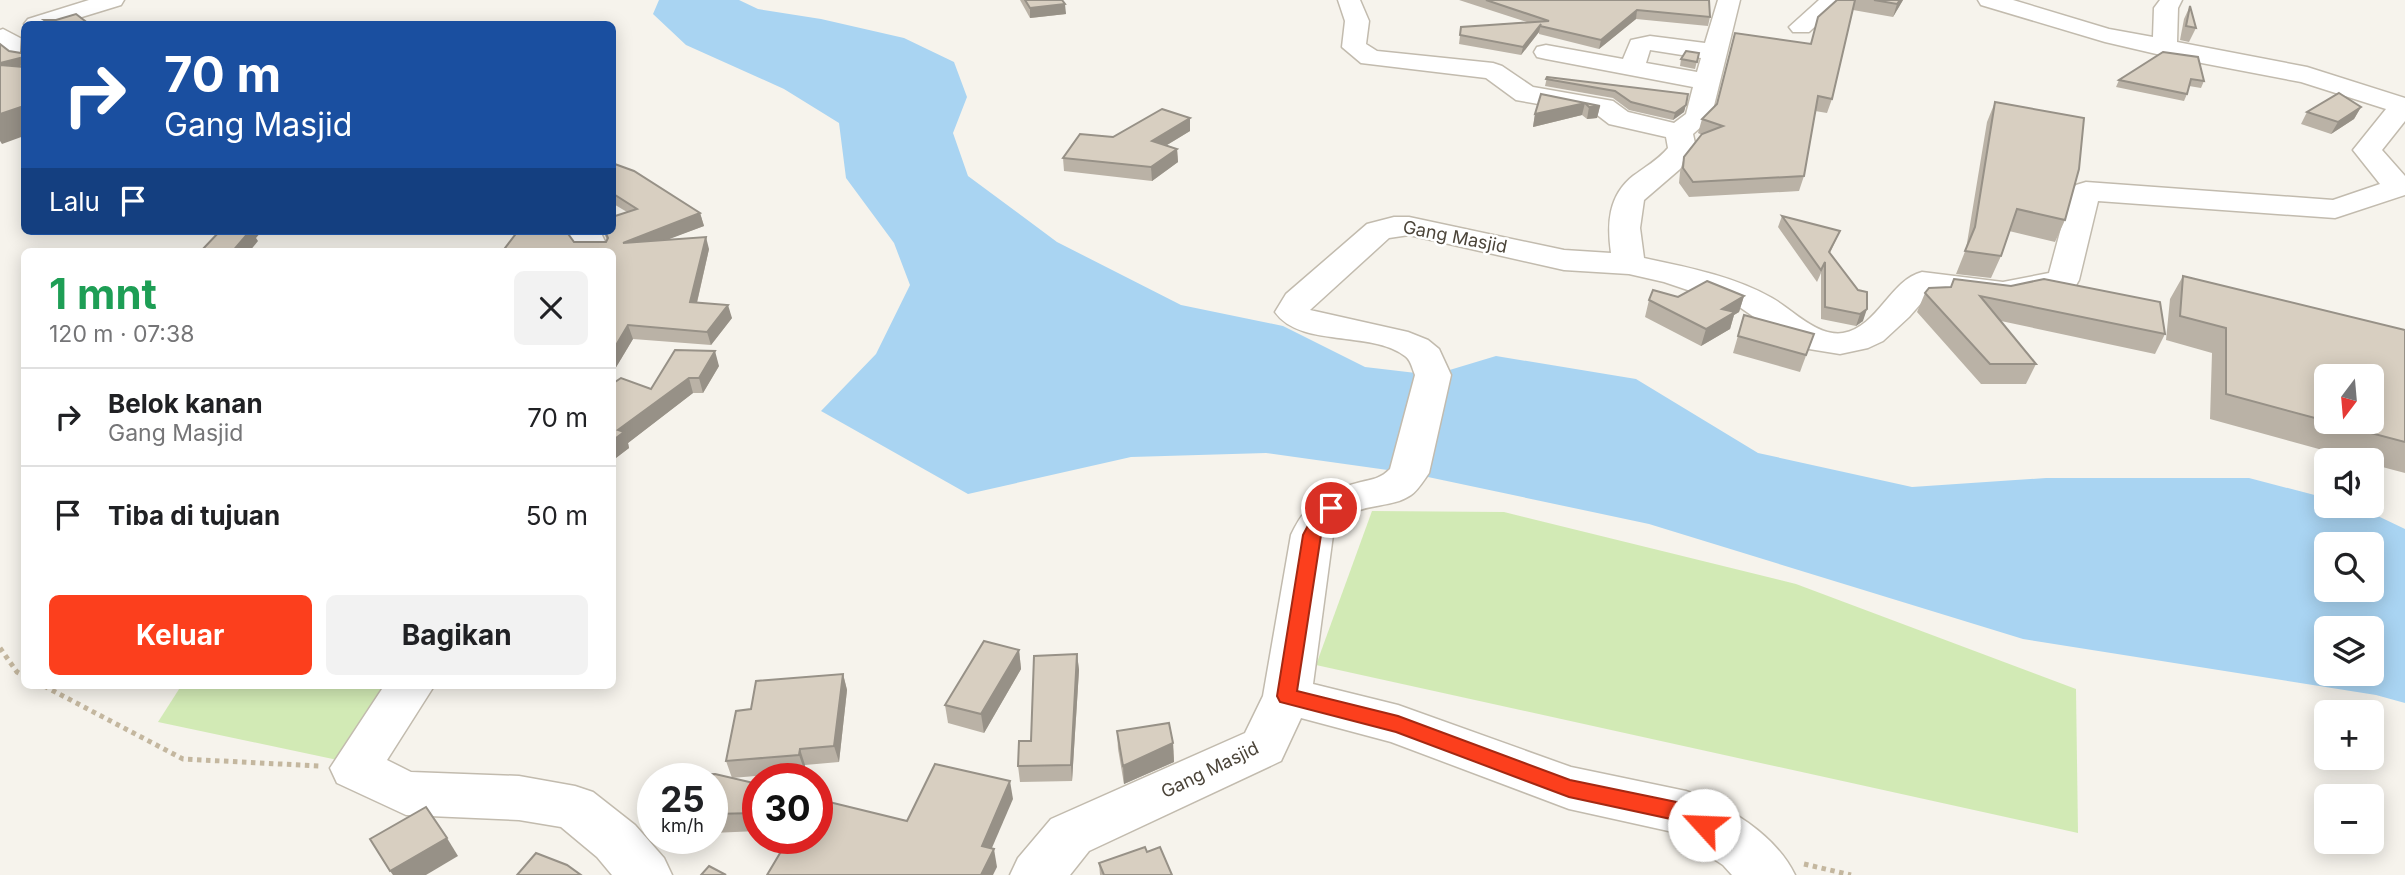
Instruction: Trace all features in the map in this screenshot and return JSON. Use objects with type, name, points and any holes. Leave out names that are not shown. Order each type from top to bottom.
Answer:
[{"type":"street","points":[[46,21],[113,0]]},
{"type":"street","points":[[1349,0],[1357,21],[1354,47],[1370,58],[1493,71],[1525,94],[1604,107],[1619,118],[1679,132],[1698,118],[1710,67],[1719,2]]},
{"type":"street","points":[[1801,27],[1833,0]]},
{"type":"street","points":[[1679,132],[1682,148],[1673,163],[1631,194],[1623,230],[1629,264],[1665,272],[1754,302],[1804,335],[1827,342],[1852,344],[1879,330],[1922,282],[2003,292],[2063,280],[2086,191],[2335,209],[2399,187],[2367,150],[2404,106],[2307,75],[2165,49],[2072,26],[1989,0]]},
{"type":"street","points":[[2165,49],[2166,8],[2171,0]]},
{"type":"street","points":[[9,34],[21,48]]},
{"type":"street","points":[[1546,52],[1632,68],[1710,67]]},
{"type":"street","name":"Gang Masjid","points":[[1037,875],[1070,835],[1263,747],[1287,696],[1312,535],[1316,527],[1331,508],[1349,499],[1396,487],[1409,473],[1433,375],[1426,357],[1416,347],[1396,339],[1300,319],[1292,312],[1298,301],[1378,231],[1394,226],[1409,226],[1564,260],[1629,264]]},
{"type":"street","points":[[408,689],[355,768],[406,793],[519,798],[575,808],[616,841],[645,875]]},
{"type":"street","points":[[1287,696],[1398,724],[1569,788],[1686,813],[1742,849],[1768,875]]},
{"type":"path","points":[[0,648],[21,674]]},
{"type":"path","points":[[50,689],[183,759],[355,768]]},
{"type":"green space","points":[[1372,511],[1504,512],[1796,584],[2076,689],[2078,833],[1316,665]]},
{"type":"green space","points":[[179,689],[395,689],[347,762],[158,722]]},
{"type":"water","points":[[659,0],[739,0],[758,9],[821,19],[904,38],[954,62],[967,97],[953,133],[968,176],[1057,242],[1181,305],[1283,326],[1365,367],[1433,375],[1496,356],[1636,379],[1758,453],[1912,487],[2046,478],[2249,478],[2314,495],[2314,518],[2382,518],[2405,529],[2405,703],[2376,695],[2319,686],[2384,686],[2384,616],[2314,616],[2314,685],[2023,639],[1649,524],[1409,473],[1266,453],[1131,457],[968,494],[821,411],[876,354],[910,285],[894,243],[846,178],[839,123],[784,89],[686,45],[653,14]]},
{"type":"building","points":[[1025,0],[1062,0],[1065,4],[1030,8]]},
{"type":"building","points":[[1486,0],[1709,0],[1710,17],[1637,10],[1601,40],[1540,26],[1541,24],[1523,47],[1460,35],[1461,27],[1549,21]]},
{"type":"building","points":[[1837,0],[1855,0],[1832,99],[1818,96],[1804,176],[1693,182],[1683,168],[1684,157],[1702,134],[1723,126],[1702,119],[1717,104],[1735,33],[1811,44],[1818,17]]},
{"type":"building","points":[[1874,0],[1900,0],[1897,4]]},
{"type":"building","points":[[2190,6],[2196,28],[2186,26]]},
{"type":"building","points":[[76,14],[85,21],[44,20],[56,20]]},
{"type":"building","points":[[0,44],[9,51],[21,53],[21,58],[0,63]]},
{"type":"building","points":[[1686,51],[1699,53],[1697,62],[1681,59]]},
{"type":"building","points":[[2163,52],[2198,57],[2204,81],[2191,79],[2187,94],[2119,80]]},
{"type":"building","points":[[0,65],[21,67],[21,107],[0,114]]},
{"type":"building","points":[[1546,79],[1688,94],[1686,105],[1675,113],[1631,102],[1615,91]]},
{"type":"building","points":[[2339,93],[2361,107],[2338,122],[2307,112]]},
{"type":"building","points":[[1541,94],[1600,106],[1589,107],[1585,103],[1535,114]]},
{"type":"building","points":[[1995,102],[2084,118],[2079,169],[2065,220],[2017,209],[2001,256],[1965,251],[1975,227]]},
{"type":"building","points":[[1162,109],[1190,118],[1152,141],[1177,149],[1151,167],[1063,158],[1080,134],[1113,137]]},
{"type":"building","points":[[616,164],[634,171],[700,213],[623,243],[706,237],[690,302],[728,305],[707,332],[628,325],[616,345],[616,248],[505,248],[515,235],[569,235],[574,242],[606,242],[607,235],[616,235],[616,216],[637,209],[616,196]]},
{"type":"building","points":[[1782,216],[1840,231],[1829,252],[1858,290],[1867,292],[1867,309],[1860,314],[1825,307],[1825,262],[1821,270]]},
{"type":"building","points":[[216,235],[247,235],[235,248],[204,248]]},
{"type":"building","points":[[2183,276],[2405,330],[2405,442],[2375,434],[2384,434],[2384,364],[2314,364],[2314,418],[2226,394],[2226,328],[2180,316]]},
{"type":"building","points":[[1954,279],[2011,286],[2044,279],[2160,302],[2165,334],[1980,296],[2036,364],[1990,364],[1925,293],[1929,288],[1951,287]]},
{"type":"building","points":[[1707,281],[1744,296],[1722,309],[1735,312],[1706,329],[1649,300],[1653,290],[1678,297]]},
{"type":"building","points":[[1744,315],[1814,334],[1806,355],[1738,336]]},
{"type":"building","points":[[675,350],[715,351],[699,378],[689,378],[618,430],[624,432],[616,438],[616,381],[621,378],[651,389]]},
{"type":"building","points":[[984,641],[1019,650],[981,714],[945,705]]},
{"type":"building","points":[[1077,654],[1071,765],[1018,766],[1019,741],[1031,741],[1034,656]]},
{"type":"building","points":[[843,674],[834,746],[800,749],[799,755],[726,761],[736,711],[751,709],[756,681]]},
{"type":"building","points":[[1169,723],[1173,743],[1123,766],[1117,731]]},
{"type":"building","points":[[935,764],[1010,781],[982,846],[994,849],[981,875],[767,875],[779,854],[833,854],[833,803],[907,821]]},
{"type":"building","points":[[728,777],[742,780],[742,813],[728,814]]},
{"type":"building","points":[[426,807],[447,838],[390,871],[370,839]]},
{"type":"building","points":[[1145,847],[1147,852],[1160,847],[1172,875],[1104,875],[1099,863]]},
{"type":"building","points":[[536,853],[567,865],[581,875],[517,875]]},
{"type":"building","points":[[709,866],[726,875],[701,875]]},
{"type":"route","points":[[1331,508],[1319,519],[1312,535],[1287,696],[1398,724],[1569,788],[1686,813],[1704,825]]}]
